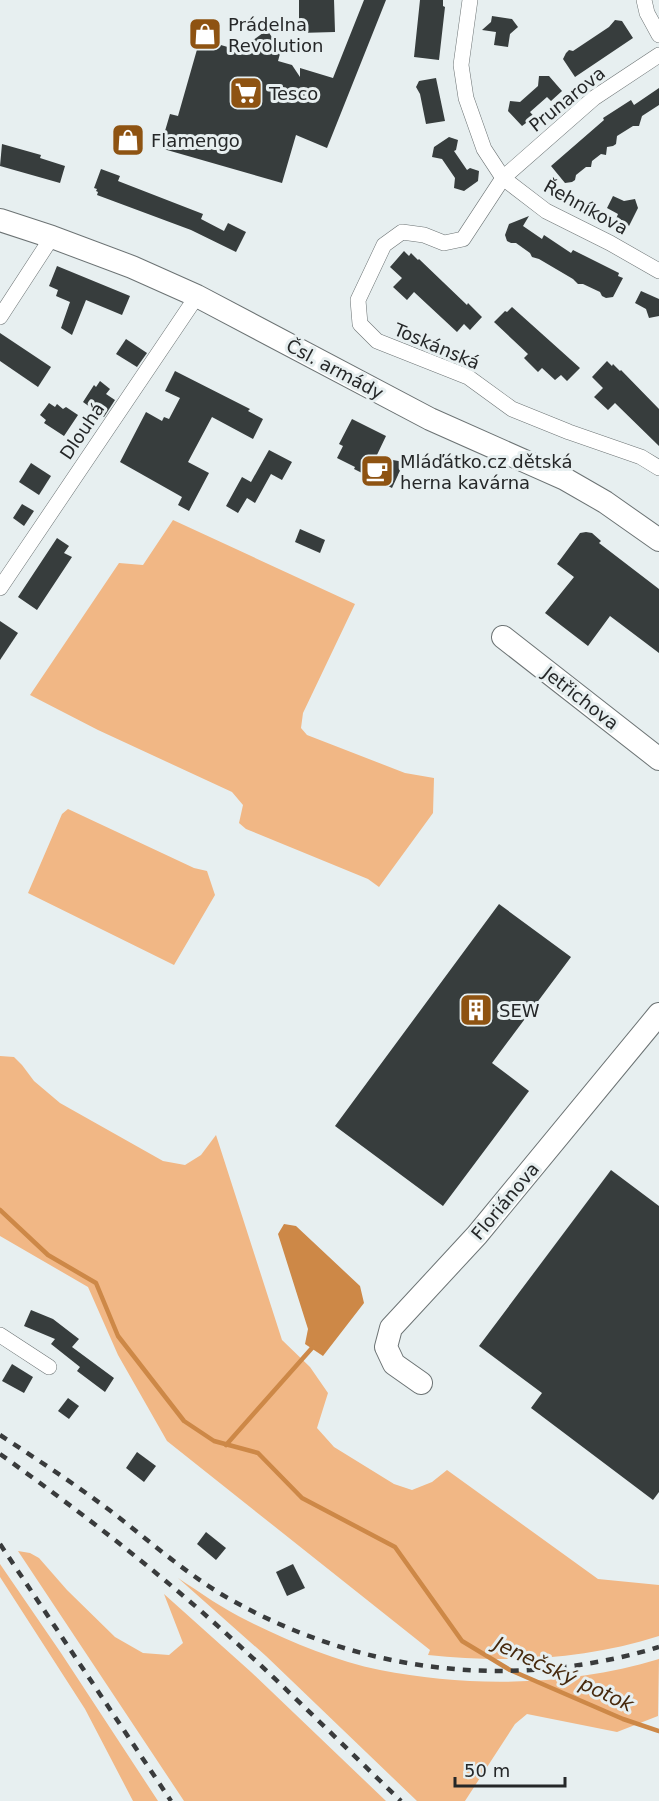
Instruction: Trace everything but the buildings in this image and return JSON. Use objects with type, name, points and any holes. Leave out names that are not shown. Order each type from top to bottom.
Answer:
[{"type":"main road","name":"Čsl. armády","points":[[0,220],[132,267],[197,296],[430,419],[565,480],[605,502],[659,540]]},
{"type":"main road","name":"Jetřichova","points":[[503,638],[659,759]]},
{"type":"main road","name":"Floriánova","points":[[421,1383],[394,1364],[386,1347],[391,1328],[477,1235],[659,1014]]},
{"type":"street","name":"Řehníkova","points":[[470,0],[461,65],[466,98],[484,149],[503,178],[546,212],[610,243],[659,271]]},
{"type":"street","points":[[644,0],[647,13],[659,35]]},
{"type":"street","name":"Prunarova","points":[[503,178],[594,98],[659,55]]},
{"type":"street","name":"Toskánská","points":[[503,178],[463,239],[444,243],[424,235],[402,232],[384,245],[357,300],[360,324],[377,341],[468,377],[512,409],[641,458],[659,468]]},
{"type":"street","points":[[0,317],[52,237]]},
{"type":"street","name":"Dlouhá","points":[[0,588],[197,296]]},
{"type":"street","points":[[0,1335],[49,1367]]},
{"type":"shaded area","points":[[173,520],[355,604],[303,713],[301,728],[307,735],[405,773],[434,778],[433,813],[379,887],[368,879],[246,829],[239,823],[243,805],[232,792],[98,730],[30,695],[119,563],[143,565]]},
{"type":"shaded area","points":[[68,809],[194,868],[207,871],[215,895],[174,965],[28,893],[62,814]]},
{"type":"shaded area","points":[[0,1056],[14,1057],[34,1081],[60,1103],[163,1161],[185,1165],[201,1155],[216,1135],[282,1340],[310,1367],[328,1393],[317,1428],[334,1447],[394,1484],[412,1490],[432,1482],[447,1470],[598,1579],[659,1585],[659,1636],[602,1650],[545,1658],[486,1659],[428,1655],[430,1650],[167,1441],[118,1355],[88,1287],[0,1236]]},
{"type":"shaded area","points":[[284,1224],[296,1226],[360,1286],[364,1303],[323,1356],[305,1344],[308,1329],[278,1234]]},
{"type":"shaded area","points":[[18,1551],[30,1553],[39,1558],[67,1590],[115,1637],[143,1653],[169,1655],[183,1643],[164,1594],[251,1672],[386,1801],[184,1801]]},
{"type":"shaded area","points":[[0,1564],[158,1801],[133,1801],[85,1709],[0,1577]]},
{"type":"shaded area","points":[[178,1578],[212,1601],[248,1621],[312,1650],[363,1666],[415,1676],[485,1682],[555,1679],[590,1675],[659,1659],[658,1716],[617,1732],[527,1714],[515,1724],[465,1801],[417,1801],[266,1656]]},
{"type":"waterway","name":"Jenečský potok","points":[[0,1210],[48,1255],[96,1283],[118,1336],[184,1421],[214,1441],[258,1453],[302,1498],[395,1547],[462,1641],[510,1670],[623,1719],[659,1731]]},
{"type":"waterway","points":[[226,1445],[312,1348]]},
{"type":"railway","points":[[0,1435],[112,1512],[179,1565],[221,1594],[272,1621],[325,1642],[379,1657],[435,1667],[491,1671],[547,1669],[603,1661],[659,1647]]},
{"type":"railway","points":[[0,1454],[110,1536],[204,1613],[401,1801]]},
{"type":"railway","points":[[0,1544],[171,1801]]},
{"type":"place","name":"Prádelna Revolution","points":[[205,34]]},
{"type":"place","name":"Tesco","points":[[246,93]]},
{"type":"place","name":"Flamengo","points":[[128,140]]},
{"type":"place","name":"Mláďátko.cz dětská herna kavárna","points":[[377,471]]},
{"type":"place","name":"SEW","points":[[476,1010]]}]
